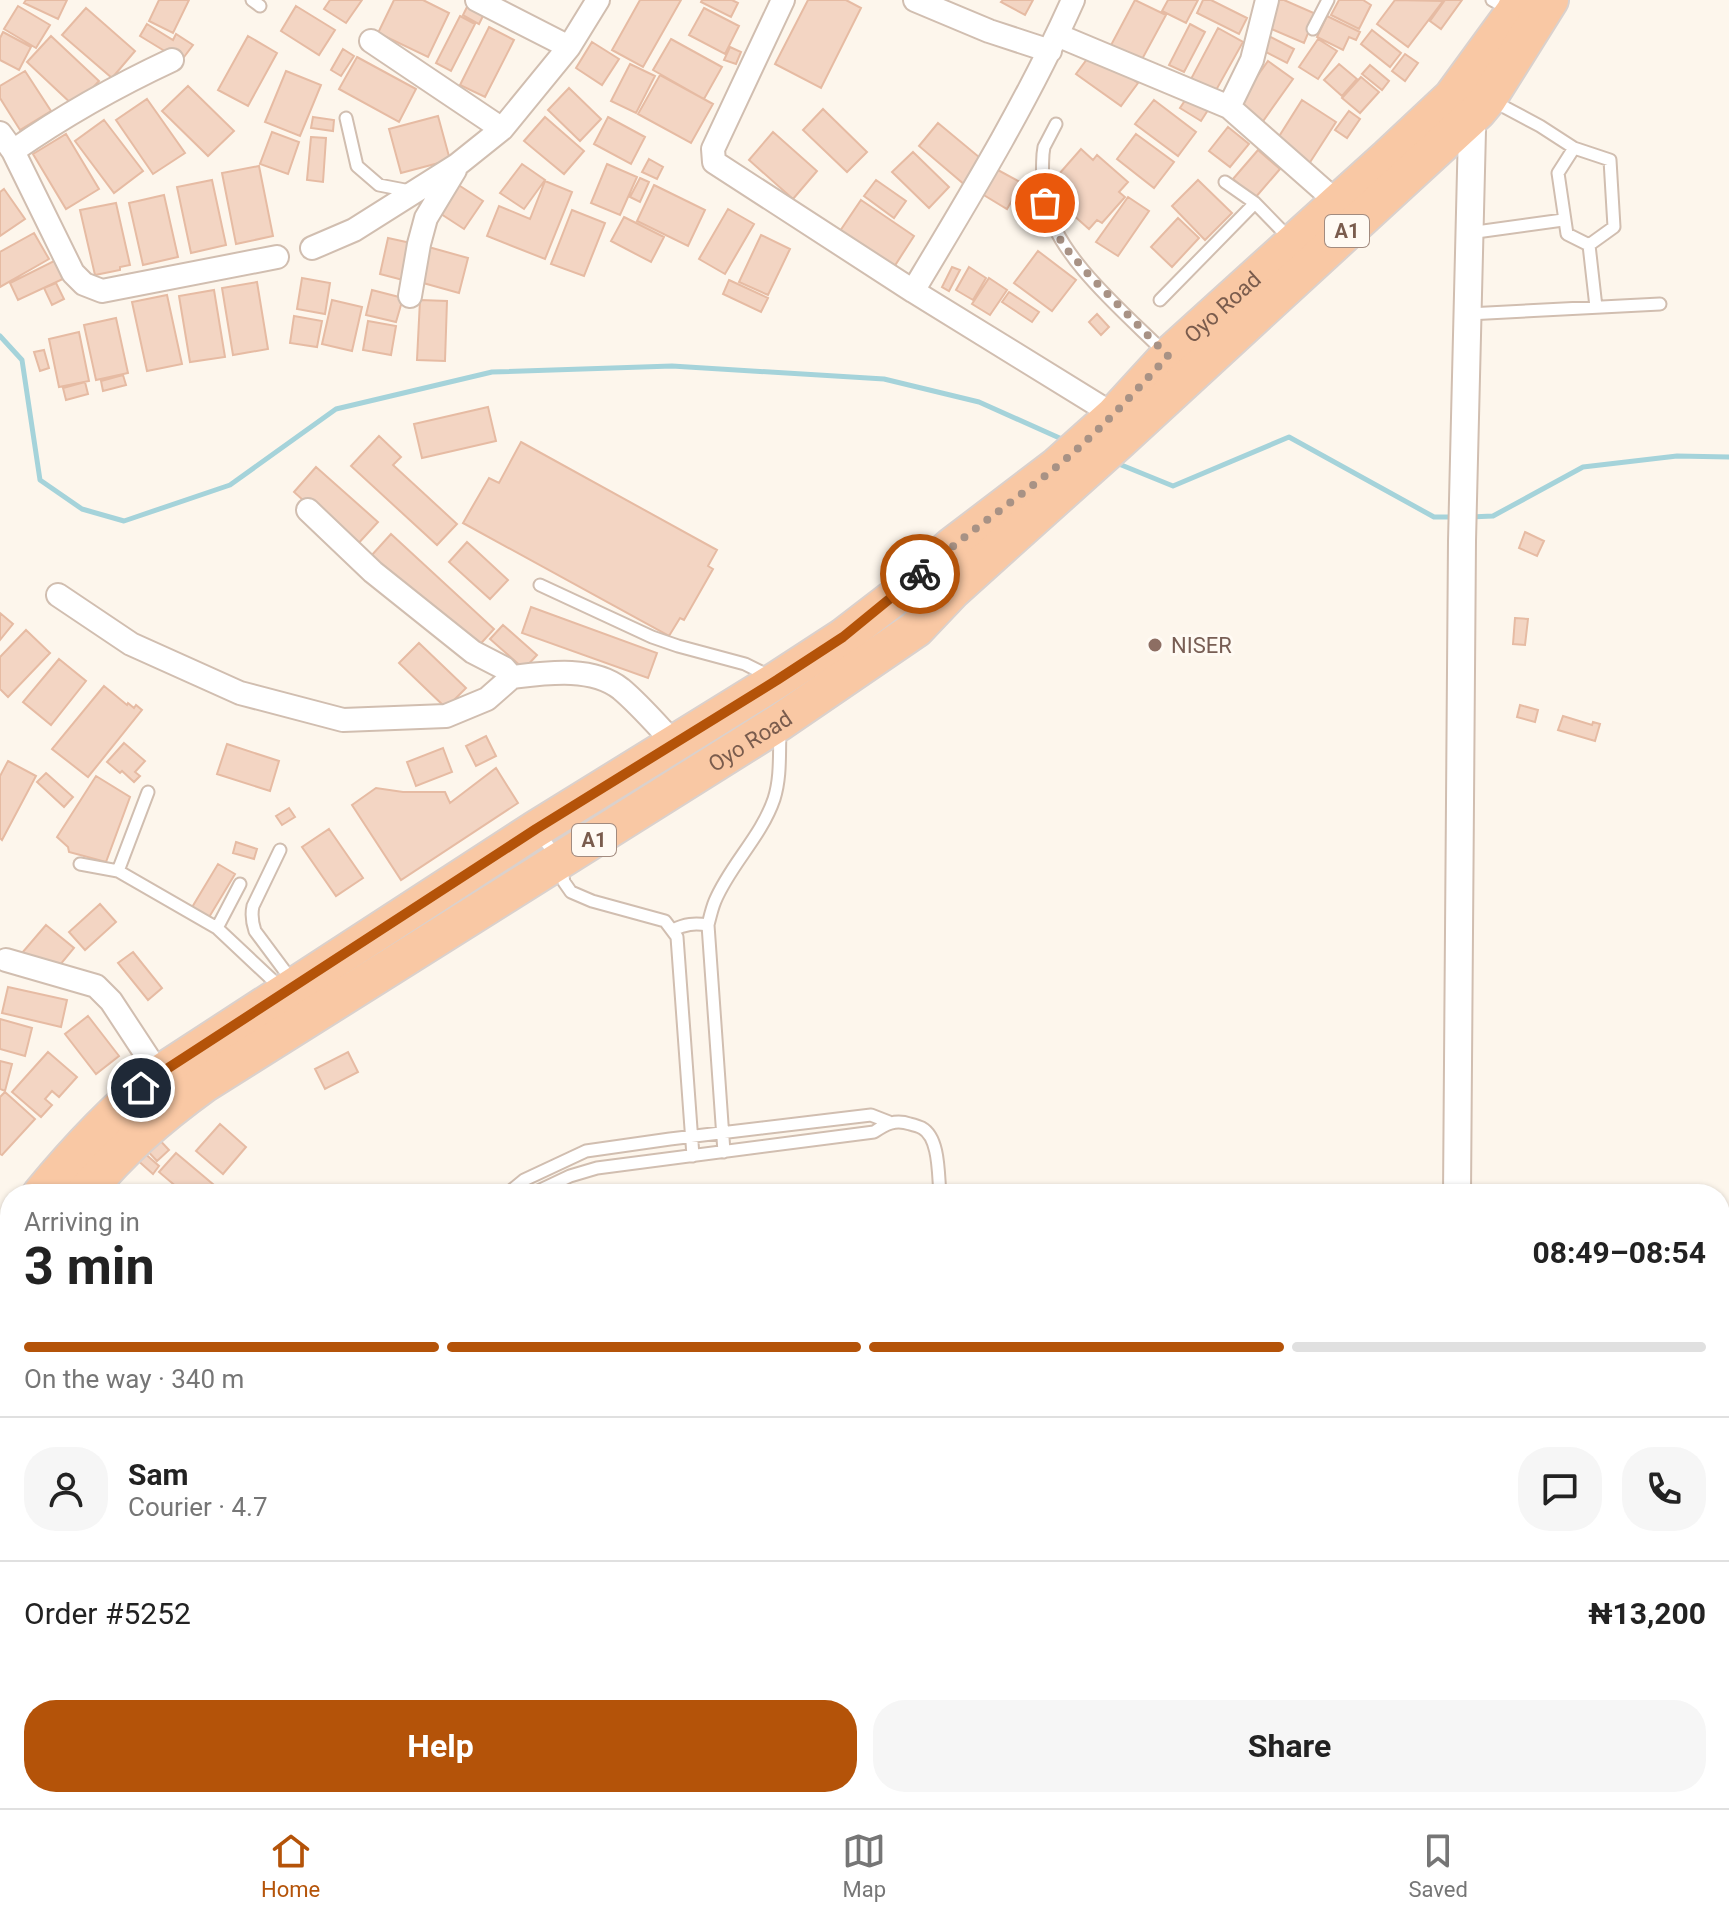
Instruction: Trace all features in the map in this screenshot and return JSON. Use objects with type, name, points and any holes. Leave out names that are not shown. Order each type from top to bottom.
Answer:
[{"type":"highway","name":"Oyo Road","points":[[93,1184],[142,1132],[184,1098],[780,722],[916,629],[1113,426],[1469,105],[1550,0]]},
{"type":"highway","name":"Oyo Road","points":[[1113,426],[1168,356],[1338,203],[1469,105],[1509,4]]},
{"type":"highway","name":"Oyo Road","points":[[50,1184],[90,1137],[159,1074],[536,829],[843,637],[895,597],[952,546],[1073,466]]},
{"type":"street","points":[[477,0],[569,47]]},
{"type":"street","points":[[312,248],[354,230],[415,192],[457,165],[502,129],[569,47],[598,0]]},
{"type":"street","points":[[783,0],[713,149],[714,162],[1113,426]]},
{"type":"street","points":[[915,0],[989,31],[1054,43],[1229,107],[1338,203]]},
{"type":"street","points":[[913,291],[977,184],[1054,43],[1073,0]]},
{"type":"street","points":[[1229,107],[1252,60],[1267,0]]},
{"type":"street","points":[[371,41],[502,129]]},
{"type":"street","points":[[172,60],[6,142],[73,273],[84,284],[102,291],[277,257]]},
{"type":"street","points":[[1457,1184],[1462,573],[1472,130],[1469,105]]},
{"type":"street","points":[[410,296],[426,218],[457,165]]},
{"type":"street","points":[[308,510],[373,572],[473,652],[504,668],[512,677]]},
{"type":"street","points":[[58,595],[131,644],[240,693],[343,720],[446,716],[487,699],[512,677],[554,672],[589,675],[619,687],[674,743]]},
{"type":"street","points":[[6,960],[96,986],[111,1001],[159,1074],[184,1098]]},
{"type":"lane","points":[[1313,29],[1328,0]]},
{"type":"lane","points":[[1469,105],[1540,126],[1574,148],[1610,160],[1614,227],[1589,245]]},
{"type":"lane","points":[[346,118],[357,166],[379,185],[415,192]]},
{"type":"lane","points":[[1056,124],[1043,154],[1045,203],[1052,223],[1063,245],[1089,275],[1168,356]]},
{"type":"lane","points":[[1574,148],[1558,173],[1563,220],[1567,234],[1589,245]]},
{"type":"lane","points":[[1225,182],[1255,203],[1294,243]]},
{"type":"lane","points":[[1160,300],[1255,203]]},
{"type":"lane","points":[[1469,233],[1563,220]]},
{"type":"lane","points":[[1589,245],[1596,307]]},
{"type":"lane","points":[[1467,314],[1660,304]]},
{"type":"lane","points":[[540,585],[652,637],[745,664],[777,680]]},
{"type":"lane","points":[[724,1152],[708,925],[714,902],[774,800],[778,781],[780,722]]},
{"type":"lane","points":[[118,871],[148,792]]},
{"type":"lane","points":[[536,829],[560,861],[564,882],[571,892],[592,901],[665,921],[677,937],[693,1156]]},
{"type":"lane","points":[[280,850],[251,913],[255,931],[290,988]]},
{"type":"lane","points":[[80,864],[118,871],[217,928],[290,988]]},
{"type":"lane","points":[[217,928],[240,884]]},
{"type":"lane","points":[[673,930],[685,924],[708,925]]},
{"type":"lane","points":[[519,1184],[586,1151],[871,1115],[924,1129],[936,1153],[939,1184]]},
{"type":"lane","points":[[553,1184],[597,1168],[874,1132],[889,1122]]},
{"type":"building","points":[[26,0],[67,0],[58,19],[24,3]]},
{"type":"building","points":[[159,0],[189,0],[173,33],[149,21]]},
{"type":"building","points":[[330,0],[362,0],[346,23],[324,9]]},
{"type":"building","points":[[394,0],[423,0],[449,13],[428,57],[378,33]]},
{"type":"building","points":[[640,0],[681,0],[643,67],[612,50]]},
{"type":"building","points":[[702,0],[732,0],[738,3],[731,17]]},
{"type":"building","points":[[808,0],[846,0],[861,8],[821,88],[775,64]]},
{"type":"building","points":[[1033,0],[1025,15],[1001,2]]},
{"type":"building","points":[[1135,0],[1166,15],[1140,63],[1110,47]]},
{"type":"building","points":[[1168,0],[1198,0],[1186,23],[1162,11]]},
{"type":"building","points":[[1203,0],[1211,0],[1247,18],[1239,34],[1197,13]]},
{"type":"building","points":[[1272,0],[1284,0],[1316,14],[1304,43],[1262,25]]},
{"type":"building","points":[[1339,0],[1363,0],[1371,5],[1359,29],[1331,15]]},
{"type":"building","points":[[1395,0],[1443,1],[1408,47],[1377,24]]},
{"type":"building","points":[[1445,0],[1462,0],[1441,29],[1430,21]]},
{"type":"building","points":[[468,5],[484,14],[479,24],[463,15]]},
{"type":"building","points":[[18,6],[50,25],[36,48],[4,29]]},
{"type":"building","points":[[296,6],[335,30],[319,55],[281,31]]},
{"type":"building","points":[[86,8],[135,51],[112,78],[62,35]]},
{"type":"building","points":[[704,8],[739,26],[725,54],[689,35]]},
{"type":"building","points":[[460,16],[475,24],[451,71],[436,63]]},
{"type":"building","points":[[1327,16],[1360,32],[1356,40],[1349,37],[1343,50],[1317,37]]},
{"type":"building","points":[[147,24],[173,40],[176,34],[193,45],[181,61],[140,36]]},
{"type":"building","points":[[1190,24],[1205,32],[1184,72],[1169,65]]},
{"type":"building","points":[[489,27],[514,40],[485,97],[460,85]]},
{"type":"building","points":[[1218,28],[1243,42],[1215,92],[1191,79]]},
{"type":"building","points":[[1372,30],[1401,53],[1390,67],[1361,44]]},
{"type":"building","points":[[3,32],[31,47],[19,70],[0,60]]},
{"type":"building","points":[[1265,34],[1294,49],[1287,63],[1258,48]]},
{"type":"building","points":[[51,36],[99,81],[75,107],[27,62]]},
{"type":"building","points":[[248,36],[277,53],[248,106],[218,90]]},
{"type":"building","points":[[671,39],[722,67],[704,99],[653,70]]},
{"type":"building","points":[[1318,39],[1337,51],[1318,79],[1299,67]]},
{"type":"building","points":[[592,42],[619,59],[602,85],[576,68]]},
{"type":"building","points":[[730,47],[741,52],[736,64],[724,60]]},
{"type":"building","points":[[343,49],[354,56],[341,76],[331,70]]},
{"type":"building","points":[[1093,51],[1138,83],[1121,106],[1076,74]]},
{"type":"building","points":[[1405,54],[1418,63],[1405,81],[1392,71]]},
{"type":"building","points":[[357,57],[416,89],[399,122],[339,89]]},
{"type":"building","points":[[1268,61],[1293,79],[1261,124],[1236,106]]},
{"type":"building","points":[[630,64],[655,76],[636,113],[611,101]]},
{"type":"building","points":[[1339,64],[1357,79],[1342,96],[1324,80]]},
{"type":"building","points":[[1370,65],[1389,81],[1382,90],[1362,74]]},
{"type":"building","points":[[25,71],[51,111],[20,130],[0,98],[0,86]]},
{"type":"building","points":[[286,71],[321,85],[300,136],[265,122]]},
{"type":"building","points":[[660,75],[713,104],[691,143],[638,114]]},
{"type":"building","points":[[1361,77],[1379,92],[1360,113],[1342,98]]},
{"type":"building","points":[[188,86],[234,131],[208,156],[162,111]]},
{"type":"building","points":[[569,88],[601,119],[580,141],[548,110]]},
{"type":"building","points":[[1188,96],[1208,110],[1201,121],[1180,108]]},
{"type":"building","points":[[147,99],[185,153],[153,174],[116,120]]},
{"type":"building","points":[[1154,100],[1196,132],[1178,156],[1135,124]]},
{"type":"building","points":[[1302,100],[1336,122],[1307,167],[1273,146]]},
{"type":"building","points":[[823,109],[867,152],[847,172],[803,130]]},
{"type":"building","points":[[1349,111],[1360,119],[1347,138],[1335,130]]},
{"type":"building","points":[[438,116],[450,160],[401,173],[389,129]]},
{"type":"building","points":[[313,117],[334,120],[333,131],[311,128]]},
{"type":"building","points":[[545,117],[584,151],[564,174],[524,141]]},
{"type":"building","points":[[608,117],[645,137],[631,164],[594,144]]},
{"type":"building","points":[[104,120],[143,171],[114,193],[75,141]]},
{"type":"building","points":[[938,123],[985,162],[965,185],[919,146]]},
{"type":"building","points":[[1228,127],[1249,144],[1230,167],[1209,151]]},
{"type":"building","points":[[272,132],[299,142],[288,174],[260,164]]},
{"type":"building","points":[[773,132],[817,171],[793,199],[749,160]]},
{"type":"building","points":[[66,134],[99,189],[66,209],[33,154]]},
{"type":"building","points":[[1136,134],[1174,162],[1154,188],[1117,159]]},
{"type":"building","points":[[311,137],[326,138],[323,182],[307,180]]},
{"type":"building","points":[[1081,149],[1093,160],[1097,155],[1128,182],[1119,192],[1125,197],[1102,223],[1097,220],[1089,229],[1045,190]]},
{"type":"building","points":[[1258,150],[1280,169],[1255,198],[1233,179]]},
{"type":"building","points":[[913,152],[949,187],[929,208],[892,172]]},
{"type":"building","points":[[649,159],[663,167],[657,179],[642,172]]},
{"type":"building","points":[[522,164],[545,180],[524,209],[500,193]]},
{"type":"building","points":[[607,164],[637,177],[620,215],[591,203]]},
{"type":"building","points":[[259,166],[273,236],[236,244],[222,173]]},
{"type":"building","points":[[996,169],[1022,183],[1007,209],[982,194]]},
{"type":"building","points":[[640,178],[649,182],[640,202],[630,197]]},
{"type":"building","points":[[212,180],[226,245],[191,253],[177,187]]},
{"type":"building","points":[[876,180],[906,201],[894,218],[864,196]]},
{"type":"building","points":[[1198,180],[1232,213],[1205,240],[1172,206]]},
{"type":"building","points":[[545,181],[572,192],[545,259],[487,236],[499,206],[530,219]]},
{"type":"building","points":[[457,184],[483,201],[464,229],[438,212]]},
{"type":"building","points":[[654,185],[705,210],[688,246],[637,221]]},
{"type":"building","points":[[4,189],[25,219],[0,236],[0,192]]},
{"type":"building","points":[[164,195],[178,257],[143,265],[129,203]]},
{"type":"building","points":[[1128,197],[1149,211],[1118,256],[1096,242]]},
{"type":"building","points":[[861,200],[914,236],[894,267],[840,231]]},
{"type":"building","points":[[116,203],[130,265],[95,275],[80,210]]},
{"type":"building","points":[[728,209],[754,224],[725,274],[699,259]]},
{"type":"building","points":[[572,210],[605,223],[584,276],[551,264]]},
{"type":"building","points":[[624,217],[664,237],[651,262],[611,241]]},
{"type":"building","points":[[1178,218],[1199,238],[1172,267],[1151,247]]},
{"type":"building","points":[[34,233],[49,259],[0,287],[0,252]]},
{"type":"building","points":[[761,235],[790,249],[768,295],[739,282]]},
{"type":"building","points":[[388,238],[411,243],[403,280],[380,274]]},
{"type":"building","points":[[425,246],[468,258],[459,293],[416,281]]},
{"type":"building","points":[[1038,251],[1076,280],[1052,311],[1014,283]]},
{"type":"building","points":[[56,260],[65,278],[18,300],[10,283]]},
{"type":"building","points":[[952,267],[960,270],[949,291],[942,287]]},
{"type":"building","points":[[969,267],[986,278],[973,300],[956,290]]},
{"type":"building","points":[[302,278],[330,283],[325,314],[297,309]]},
{"type":"building","points":[[989,278],[1007,290],[990,315],[972,304]]},
{"type":"building","points":[[729,280],[768,298],[761,312],[723,294]]},
{"type":"building","points":[[257,282],[268,349],[233,355],[222,288]]},
{"type":"building","points":[[56,283],[64,299],[52,305],[44,288]]},
{"type":"building","points":[[214,290],[225,357],[190,362],[179,296]]},
{"type":"building","points":[[372,290],[403,298],[396,322],[366,315]]},
{"type":"building","points":[[1009,292],[1039,312],[1032,322],[1002,302]]},
{"type":"building","points":[[167,295],[182,364],[147,371],[132,302]]},
{"type":"building","points":[[332,300],[362,307],[352,351],[322,344]]},
{"type":"building","points":[[420,300],[447,301],[445,361],[417,360]]},
{"type":"building","points":[[1097,314],[1109,327],[1101,335],[1089,322]]},
{"type":"building","points":[[294,316],[322,321],[317,347],[290,343]]},
{"type":"building","points":[[116,318],[128,373],[96,380],[84,325]]},
{"type":"building","points":[[368,321],[396,326],[391,355],[363,350]]},
{"type":"building","points":[[79,332],[89,381],[59,387],[49,339]]},
{"type":"building","points":[[44,350],[49,368],[40,371],[34,352]]},
{"type":"building","points":[[123,375],[126,385],[103,391],[101,381]]},
{"type":"building","points":[[85,382],[88,394],[66,400],[63,388]]},
{"type":"building","points":[[488,407],[496,441],[422,458],[414,424]]},
{"type":"building","points":[[379,436],[401,457],[393,465],[457,524],[437,545],[351,466]]},
{"type":"building","points":[[521,442],[717,550],[708,566],[713,569],[684,620],[680,618],[669,636],[463,523],[489,478],[499,483]]},
{"type":"building","points":[[316,467],[378,522],[355,547],[294,492]]},
{"type":"building","points":[[1525,532],[1544,541],[1537,556],[1519,548]]},
{"type":"building","points":[[391,534],[494,629],[474,651],[371,556]]},
{"type":"building","points":[[467,542],[508,580],[490,599],[449,562]]},
{"type":"building","points":[[531,607],[657,653],[648,678],[522,633]]},
{"type":"building","points":[[0,613],[13,624],[0,640]]},
{"type":"building","points":[[1515,618],[1528,619],[1525,645],[1513,644]]},
{"type":"building","points":[[503,625],[537,655],[524,669],[490,639]]},
{"type":"building","points":[[26,630],[50,653],[8,697],[0,689],[0,657]]},
{"type":"building","points":[[419,643],[466,688],[446,708],[399,663]]},
{"type":"building","points":[[59,659],[86,681],[51,725],[23,702]]},
{"type":"building","points":[[104,686],[127,705],[134,708],[136,705],[142,710],[88,777],[52,749]]},
{"type":"building","points":[[1520,705],[1538,710],[1535,722],[1517,717]]},
{"type":"building","points":[[1563,716],[1592,725],[1593,722],[1600,724],[1595,741],[1558,730]]},
{"type":"building","points":[[486,736],[496,756],[476,766],[466,746]]},
{"type":"building","points":[[124,743],[145,761],[135,772],[140,776],[134,782],[107,762]]},
{"type":"building","points":[[227,744],[279,761],[270,791],[217,774]]},
{"type":"building","points":[[443,748],[452,772],[416,786],[407,762]]},
{"type":"building","points":[[8,761],[36,776],[2,840],[0,776]]},
{"type":"building","points":[[496,768],[518,803],[401,880],[352,805],[376,788],[403,792],[445,792],[450,803]]},
{"type":"building","points":[[46,773],[73,797],[64,807],[37,782]]},
{"type":"building","points":[[96,776],[130,797],[106,862],[69,852],[57,837]]},
{"type":"building","points":[[289,808],[295,817],[282,825],[276,816]]},
{"type":"building","points":[[329,829],[363,878],[336,896],[302,847]]},
{"type":"building","points":[[236,842],[257,849],[254,859],[233,853]]},
{"type":"building","points":[[218,864],[235,874],[208,919],[191,909]]},
{"type":"building","points":[[100,904],[116,922],[85,950],[69,932]]},
{"type":"building","points":[[46,925],[74,948],[55,971],[22,953]]},
{"type":"building","points":[[133,952],[162,988],[148,1000],[118,963]]},
{"type":"building","points":[[8,987],[67,1000],[61,1027],[2,1013]]},
{"type":"building","points":[[88,1016],[119,1056],[96,1074],[65,1034]]},
{"type":"building","points":[[0,1019],[32,1028],[25,1056],[0,1049]]},
{"type":"building","points":[[48,1052],[77,1077],[59,1097],[52,1091],[45,1099],[52,1105],[41,1117],[12,1092]]},
{"type":"building","points":[[348,1052],[358,1072],[325,1089],[315,1069]]},
{"type":"building","points":[[0,1061],[12,1064],[5,1091],[0,1089]]},
{"type":"building","points":[[5,1092],[35,1119],[2,1155],[0,1097]]},
{"type":"building","points":[[220,1124],[246,1147],[223,1174],[196,1151]]},
{"type":"building","points":[[154,1134],[169,1150],[157,1161],[142,1145]]},
{"type":"building","points":[[142,1151],[159,1166],[153,1174],[135,1158]]},
{"type":"building","points":[[176,1153],[213,1184],[173,1184],[159,1172]]},
{"type":"waterway","points":[[0,336],[22,360],[40,480],[82,509],[124,521],[230,485],[336,409],[492,372],[672,366],[884,379],[979,402],[1064,440]]},
{"type":"waterway","points":[[1114,462],[1173,486],[1289,437],[1434,517],[1456,517]]},
{"type":"waterway","points":[[1470,517],[1493,516],[1583,467],[1677,456],[1729,457]]},
{"type":"way so far","points":[[920,574],[1057,466],[1114,415],[1168,356],[1063,245],[1045,203]]},
{"type":"place","name":"NISER","points":[[1155,645]]},
{"type":"route","points":[[141,1088],[313,972],[843,637],[920,574]]}]
